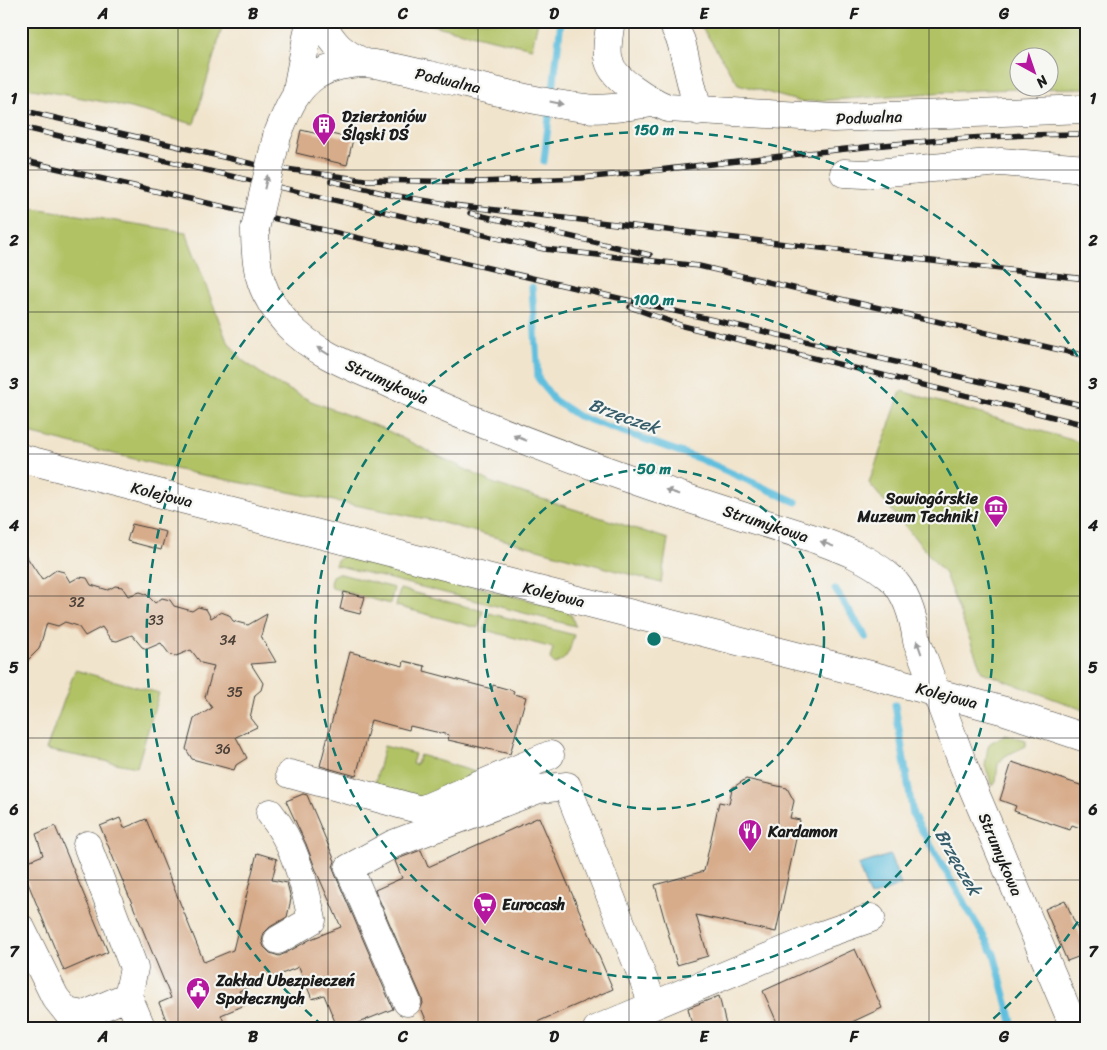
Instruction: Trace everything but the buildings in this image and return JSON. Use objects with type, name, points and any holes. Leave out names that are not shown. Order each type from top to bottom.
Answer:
[{"type":"street","points":[[296,95],[310,21]]},
{"type":"street","points":[[320,21],[332,40],[348,56],[366,63]]},
{"type":"street","name":"Podwalna","points":[[611,21],[607,44],[608,60],[614,74],[623,83],[653,103],[668,108],[833,118],[1086,110]]},
{"type":"street","points":[[672,21],[681,40],[698,111]]},
{"type":"street","name":"Podwalna","points":[[277,136],[296,95],[305,84],[316,76],[335,67],[366,63],[584,108],[597,109],[653,103]]},
{"type":"street","name":"Strumykowa","points":[[277,136],[255,229],[255,254],[264,293],[270,304],[290,327],[304,339],[329,355],[421,397],[567,456],[845,550],[891,578],[902,594],[914,623],[917,641],[964,767],[1075,1029]]},
{"type":"street","points":[[844,173],[864,174],[1002,162],[1086,170]]},
{"type":"street","name":"Kolejowa","points":[[21,458],[936,692],[1004,711],[1086,738]]},
{"type":"street","points":[[290,774],[421,810],[550,755]]},
{"type":"street","points":[[407,1002],[349,868],[393,844],[539,789],[567,786],[653,1004]]},
{"type":"street","points":[[270,813],[281,827],[302,875],[312,920],[278,940]]},
{"type":"street","points":[[87,845],[134,968],[128,996],[142,1029]]},
{"type":"street","points":[[597,1029],[818,930],[871,918]]},
{"type":"street","points":[[21,928],[55,997],[66,1012],[84,1016],[128,996]]},
{"type":"green space","points":[[21,21],[224,21],[194,124],[110,103],[21,87]]},
{"type":"green space","points":[[414,21],[538,21],[532,48]]},
{"type":"green space","points":[[698,21],[1086,21],[1086,88],[1060,88],[1060,48],[1010,48],[1010,89],[801,102],[738,84]]},
{"type":"green space","points":[[21,206],[186,232],[226,339],[242,360],[272,381],[311,401],[382,428],[495,484],[668,539],[661,583],[436,521],[187,472],[21,431]]},
{"type":"green space","name":"Sowiogórskie Muzeum Techniki","points":[[901,391],[1086,444],[1086,711],[982,672],[945,574],[869,483]]},
{"type":"green space","points":[[345,554],[564,609],[572,616],[575,626],[335,565],[337,560]]},
{"type":"green space","points":[[336,574],[394,588],[390,604],[332,588],[330,583],[332,576]]},
{"type":"green space","points":[[400,589],[483,611],[478,628],[396,606]]},
{"type":"green space","points":[[489,613],[574,635],[566,656],[555,664],[550,659],[553,648],[485,630]]},
{"type":"green space","points":[[75,670],[159,693],[137,767],[46,750]]},
{"type":"green space","points":[[1006,734],[1026,740],[1026,746],[1005,756],[998,764],[996,782],[993,786],[985,766],[988,746]]},
{"type":"green space","points":[[384,746],[415,754],[412,764],[416,765],[420,755],[488,776],[420,804],[373,792]]},
{"type":"water","points":[[890,855],[901,885],[870,897],[858,865]]},
{"type":"waterway","name":"Brzęczek","points":[[552,98],[561,21]]},
{"type":"waterway","name":"Brzęczek","points":[[544,161],[550,108]]},
{"type":"waterway","name":"Brzęczek","points":[[532,287],[538,378],[554,400],[578,416],[700,459],[796,502]]},
{"type":"waterway","name":"Brzęczek","points":[[835,589],[866,637]]},
{"type":"waterway","name":"Brzęczek","points":[[895,705],[913,815],[994,954],[1014,1029]]},
{"type":"railway","points":[[21,110],[262,166]]},
{"type":"railway","points":[[21,127],[544,249],[699,266],[1086,356]]},
{"type":"railway","points":[[257,165],[365,180],[478,182],[582,178],[915,142],[1029,135],[1086,134]]},
{"type":"railway","points":[[21,160],[1086,406]]},
{"type":"railway","points":[[331,181],[396,196]]},
{"type":"railway","points":[[391,195],[453,205],[1086,279]]},
{"type":"railway","points":[[470,213],[650,255]]},
{"type":"railway","points":[[630,307],[683,326],[1086,425]]},
{"type":"place","name":"Dzierżoniów Śląski DŚ","points":[[324,146]]},
{"type":"place","name":"Sowiogórskie Muzeum Techniki","points":[[996,528]]},
{"type":"place","name":"Kardamon","points":[[750,852]]},
{"type":"place","name":"Eurocash","points":[[485,925]]},
{"type":"place","name":"Zakład Ubezpieczeń Społecznych","points":[[198,1010]]}]
